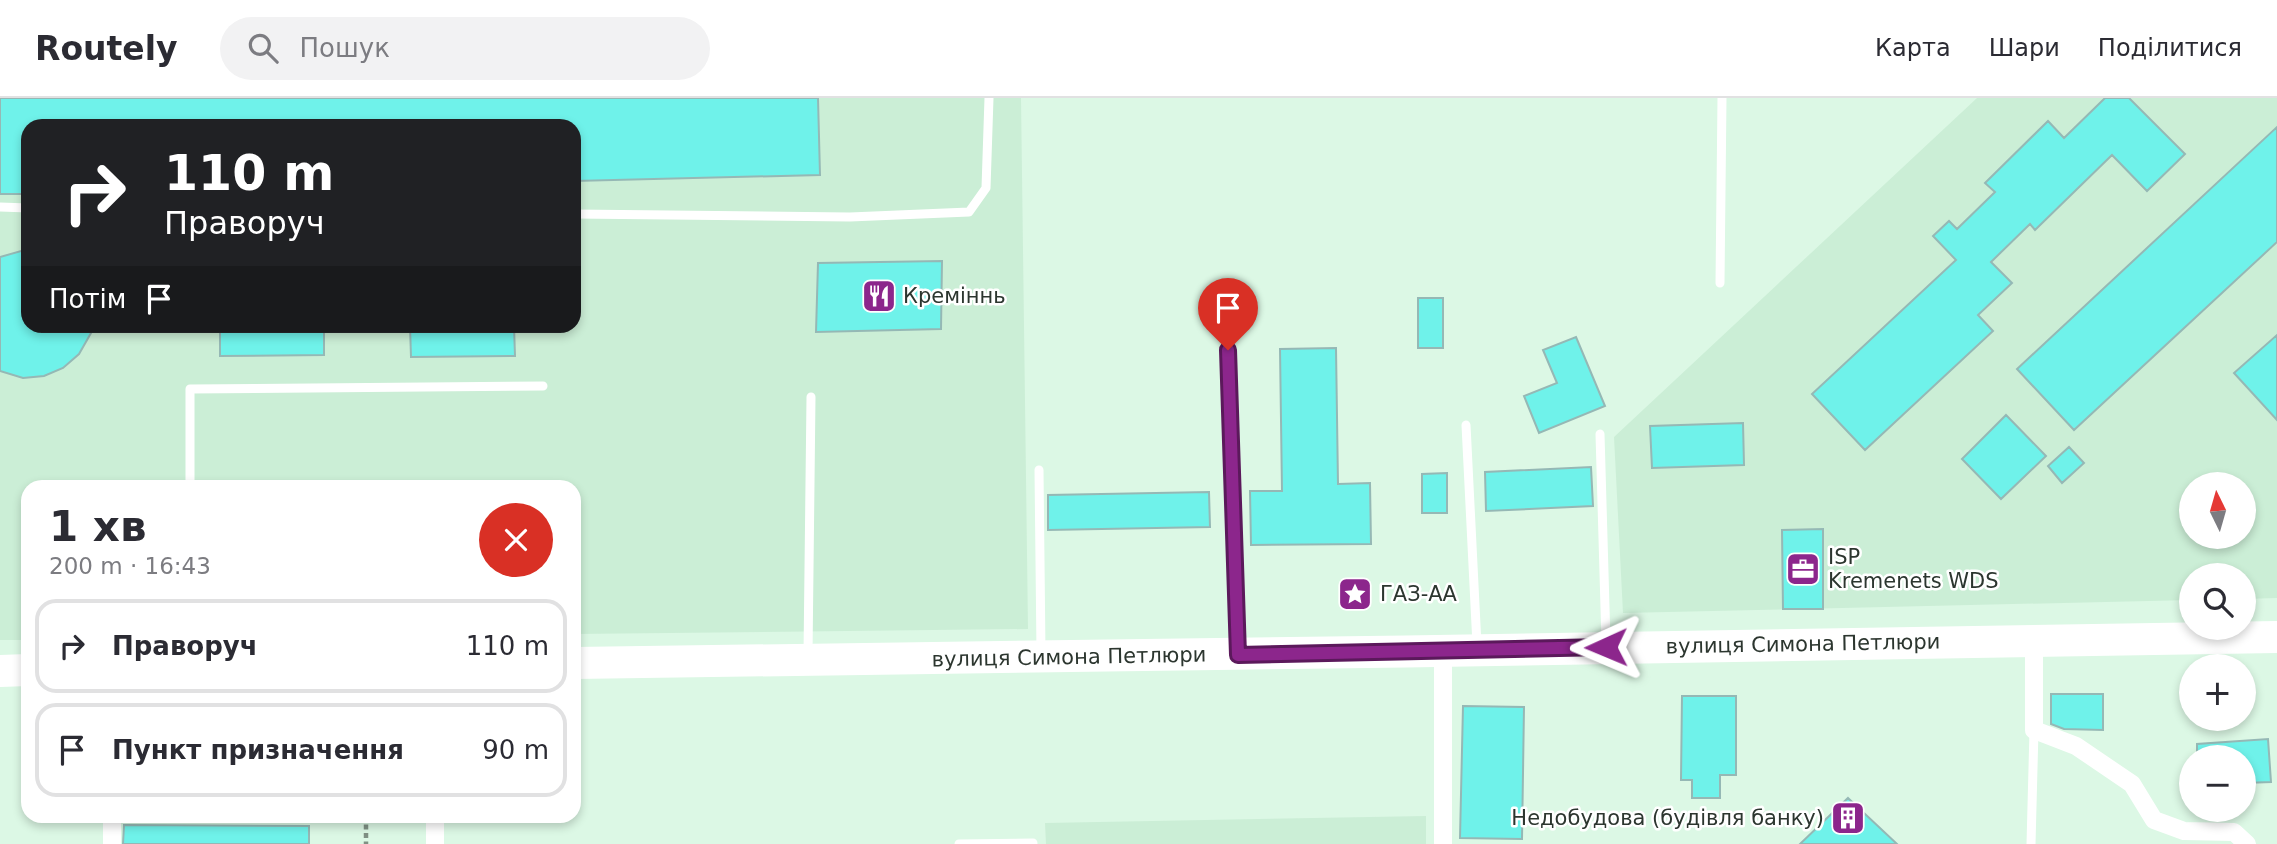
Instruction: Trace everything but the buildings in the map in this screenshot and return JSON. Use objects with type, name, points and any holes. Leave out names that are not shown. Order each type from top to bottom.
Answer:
[{"type":"highway","name":"вулиця Симона Петлюри","points":[[581,663],[1443,652],[2277,637]]},
{"type":"highway","points":[[0,671],[21,670]]},
{"type":"street","points":[[2034,642],[2034,730],[2076,746],[2132,784],[2154,820],[2184,831],[2234,832],[2247,844]]},
{"type":"street","points":[[1443,652],[1443,844]]},
{"type":"street","points":[[112,823],[112,844]]},
{"type":"street","points":[[435,823],[435,844]]},
{"type":"lane","points":[[581,214],[850,217],[969,212],[986,188],[989,98]]},
{"type":"lane","points":[[1720,284],[1722,98]]},
{"type":"lane","points":[[0,208],[21,208]]},
{"type":"lane","points":[[1228,350],[1238,655]]},
{"type":"lane","points":[[190,480],[190,389],[543,386]]},
{"type":"lane","points":[[808,660],[811,397]]},
{"type":"lane","points":[[1466,425],[1477,650]]},
{"type":"lane","points":[[1600,433],[1606,647]]},
{"type":"lane","points":[[1039,470],[1041,657]]},
{"type":"lane","points":[[2031,844],[2034,730]]},
{"type":"lane","points":[[959,844],[1033,843]]},
{"type":"path","points":[[366,823],[366,844]]},
{"type":"shaded area","points":[[0,98],[1021,98],[1028,629],[581,634],[581,480],[21,480],[21,640],[0,640]]},
{"type":"shaded area","points":[[1977,98],[2277,98],[2277,598],[2256,599],[2256,563],[2179,563],[2179,600],[1623,613],[1614,437]]},
{"type":"shaded area","points":[[1426,816],[1426,844],[1046,844],[1045,823]]},
{"type":"place","name":"Креміннь","points":[[879,296]]},
{"type":"place","name":"ISP Kremenets WDS","points":[[1803,569]]},
{"type":"place","name":"ГАЗ-АА","points":[[1355,594]]},
{"type":"place","name":"Недобудова (будівля банку)","points":[[1848,818]]},
{"type":"route","points":[[1228,350],[1238,655],[1606,647]]}]
